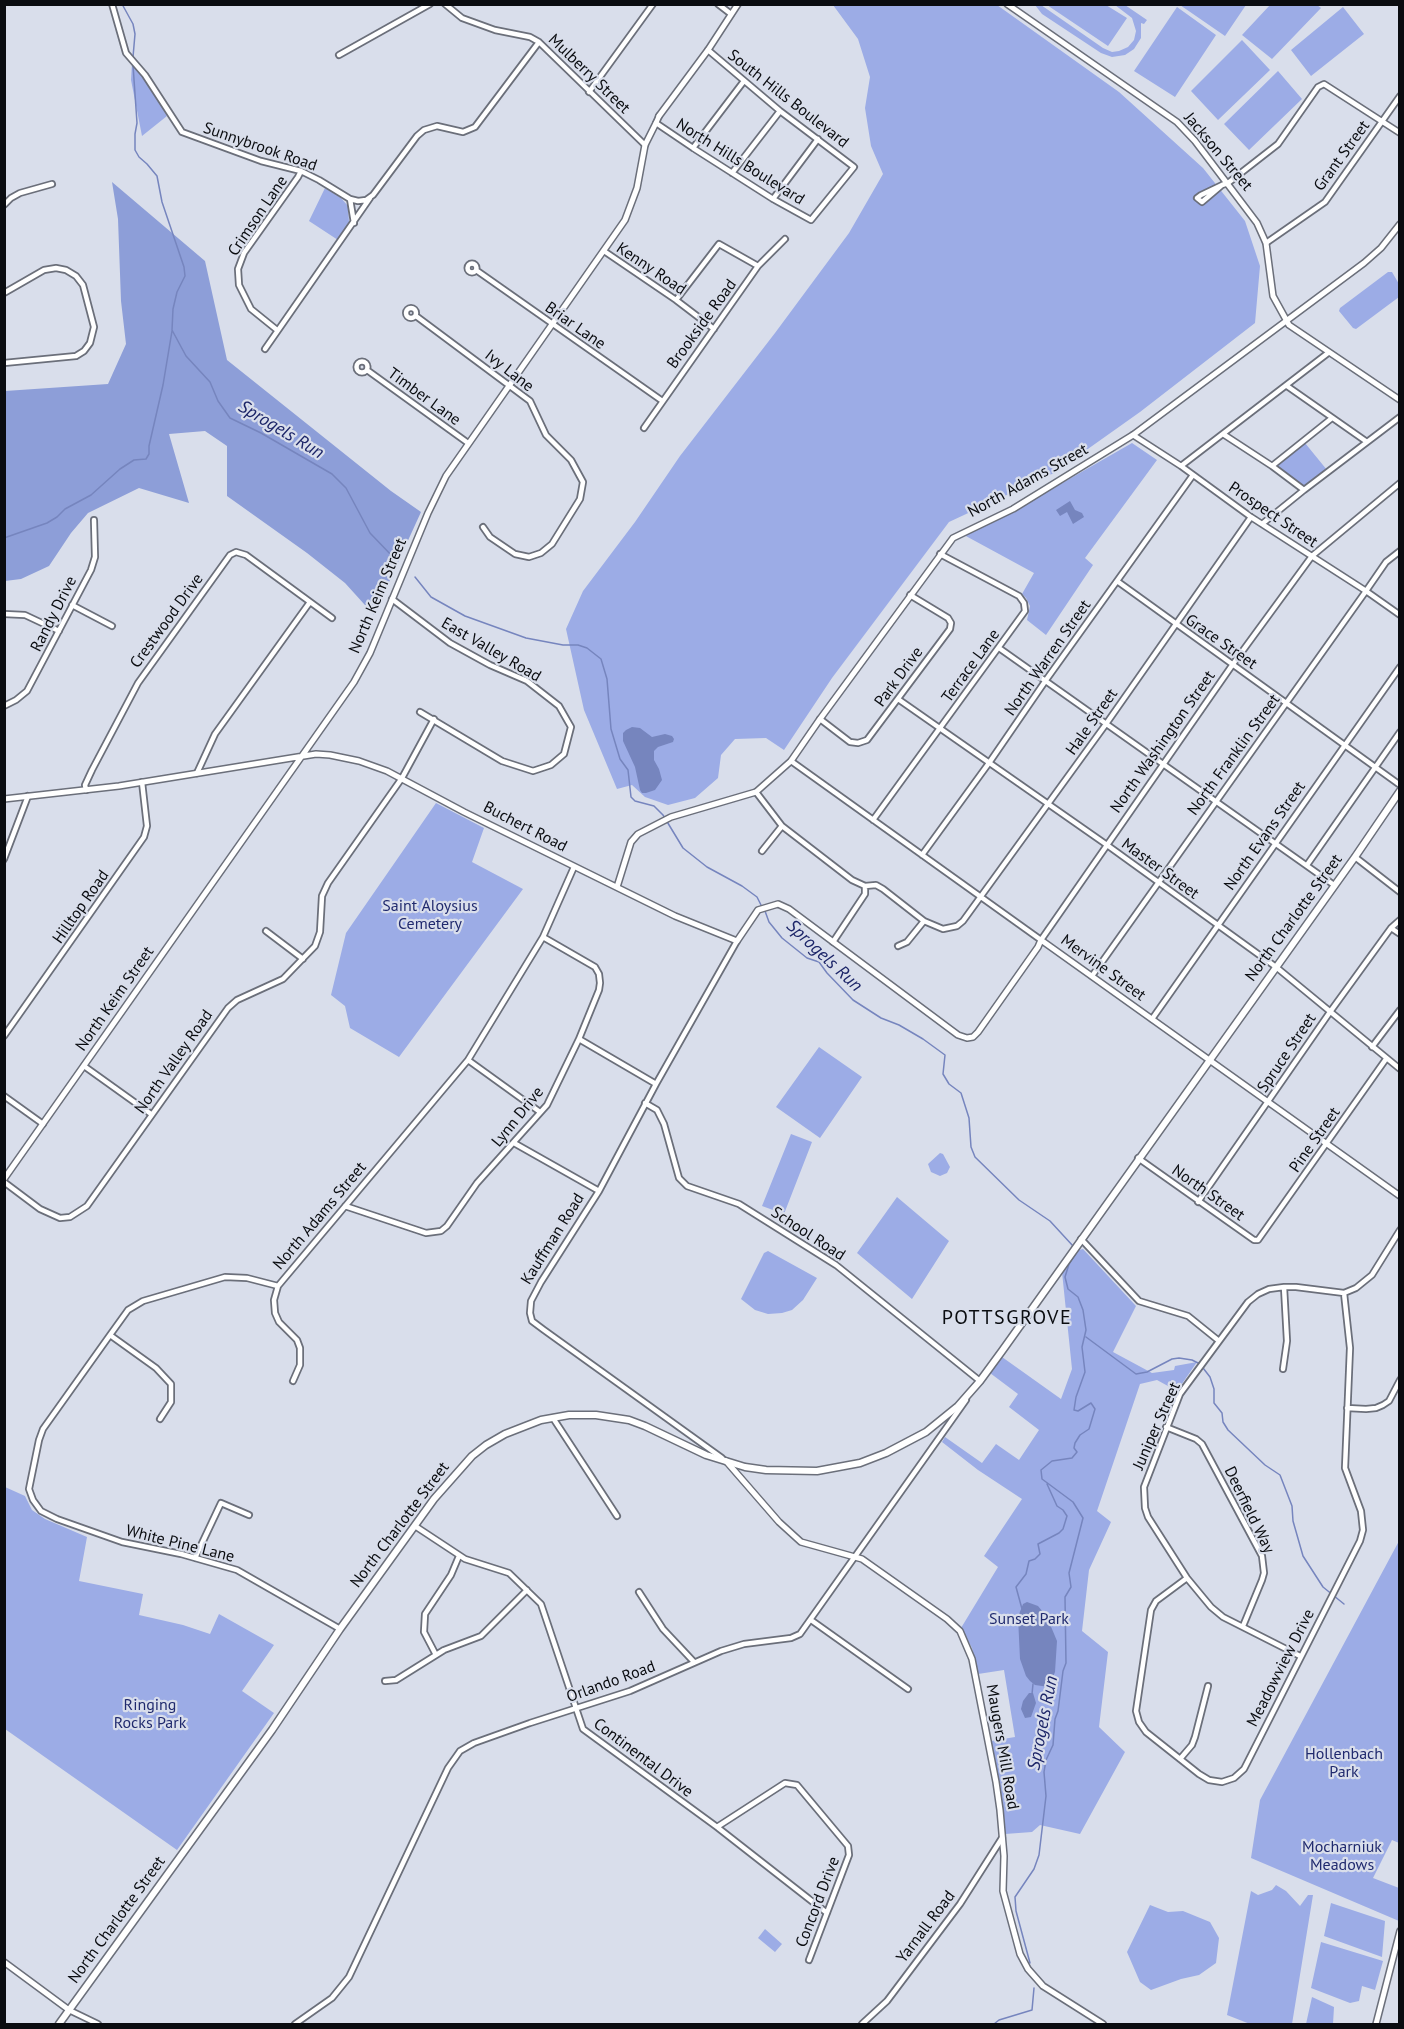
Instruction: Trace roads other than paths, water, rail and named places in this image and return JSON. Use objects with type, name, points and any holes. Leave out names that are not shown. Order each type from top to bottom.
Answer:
[{"type":"main road","name":"North Charlotte Street","points":[[58,2025],[272,1730],[340,1629],[434,1499],[472,1456],[505,1434],[524,1425],[585,1414],[629,1420],[656,1430],[706,1455],[726,1461],[766,1470],[817,1471],[860,1463],[901,1446],[926,1432],[953,1411],[980,1380],[1400,791]]},
{"type":"street","name":"Sunnybrook Road","points":[[112,4],[122,43],[129,57],[138,66],[182,132],[261,162],[300,171],[350,199]]},
{"type":"street","points":[[339,55],[430,4]]},
{"type":"street","name":"Mulberry Street","points":[[445,4],[462,18],[495,30],[530,37],[538,42],[645,145]]},
{"type":"street","points":[[590,92],[653,4]]},
{"type":"street","points":[[718,4],[731,14]]},
{"type":"street","name":"North Keim Street","points":[[4,1180],[357,677],[436,494],[468,443],[621,227],[632,206],[645,145],[659,116],[708,50],[738,4]]},
{"type":"street","name":"Jackson Street","points":[[1007,4],[1177,122],[1195,141],[1225,184],[1257,223],[1266,243],[1272,292],[1286,321]]},
{"type":"street","points":[[265,349],[371,197],[417,136],[424,130],[437,126],[463,132],[475,127],[538,42]]},
{"type":"street","name":"South Hills Boulevard","points":[[708,50],[780,111],[854,166],[811,220]]},
{"type":"street","points":[[693,148],[744,81]]},
{"type":"street","points":[[1225,184],[1197,198],[1202,202],[1278,144],[1318,87],[1324,84],[1400,133]]},
{"type":"street","name":"Grant Street","points":[[1266,243],[1325,202],[1400,96]]},
{"type":"street","points":[[732,173],[780,111]]},
{"type":"street","name":"North Hills Boulevard","points":[[656,123],[772,199],[811,220]]},
{"type":"street","points":[[772,199],[818,139]]},
{"type":"street","name":"Crimson Lane","points":[[277,330],[250,309],[239,285],[238,265],[300,171]]},
{"type":"street","points":[[4,205],[16,194],[52,184]]},
{"type":"street","points":[[354,222],[350,199],[363,201],[371,197]]},
{"type":"street","name":"North Adams Street","points":[[617,887],[631,842],[638,834],[671,817],[756,792],[791,761],[940,554],[956,536],[1007,512],[1133,435],[1378,252],[1400,224]]},
{"type":"street","name":"Brookside Road","points":[[644,428],[661,400],[758,266],[784,238]]},
{"type":"street","points":[[676,300],[719,244],[758,266]]},
{"type":"street","name":"Kenny Road","points":[[604,251],[714,328]]},
{"type":"street","points":[[4,293],[46,269],[66,270],[76,276],[83,285],[94,327],[90,343],[84,351],[75,356],[4,363]]},
{"type":"street","name":"Briar Lane","points":[[476,270],[661,400]]},
{"type":"street","name":"Ivy Lane","points":[[416,316],[530,401],[546,435],[571,460],[583,482],[582,495],[552,544],[535,556],[515,554],[490,537],[483,527]]},
{"type":"street","points":[[1286,321],[1328,353],[1400,400]]},
{"type":"street","points":[[1181,466],[1328,353]]},
{"type":"street","name":"Timber Lane","points":[[367,370],[468,443]]},
{"type":"street","points":[[1287,386],[1367,442]]},
{"type":"street","points":[[1262,524],[1400,417]]},
{"type":"street","points":[[1272,466],[1332,418]]},
{"type":"street","points":[[1223,434],[1304,490]]},
{"type":"street","name":"Prospect Street","points":[[1133,435],[1181,466],[1251,517],[1400,615]]},
{"type":"street","name":"North Warren Street","points":[[922,855],[990,763],[1046,680],[1193,475]]},
{"type":"street","name":"North Washington Street","points":[[833,942],[958,1035],[966,1038],[972,1037],[1010,988],[1233,664],[1312,556],[1400,483]]},
{"type":"street","name":"Hale Street","points":[[924,921],[943,929],[957,926],[963,921],[1106,724],[1251,517]]},
{"type":"street","name":"Randy Drive","points":[[4,706],[27,691],[94,563],[94,519]]},
{"type":"street","name":"North Franklin Street","points":[[1092,976],[1386,562],[1400,551]]},
{"type":"street","name":"Crestwood Drive","points":[[86,790],[88,777],[138,683],[230,555],[236,552],[243,554],[332,618]]},
{"type":"street","name":"Terrace Lane","points":[[873,820],[1023,615],[1025,607],[1022,599],[940,554]]},
{"type":"street","name":"Grace Street","points":[[1117,582],[1400,785]]},
{"type":"street","name":"Park Drive","points":[[820,719],[850,742],[864,742],[871,737],[951,626],[946,615],[910,595]]},
{"type":"street","name":"East Valley Road","points":[[392,599],[450,643],[490,665],[527,681],[559,706],[571,727],[564,754],[551,765],[533,771],[502,761],[434,719]]},
{"type":"street","points":[[197,773],[215,734],[310,602]]},
{"type":"street","points":[[72,605],[112,626]]},
{"type":"street","points":[[4,614],[26,615],[59,631]]},
{"type":"street","points":[[999,648],[1334,885]]},
{"type":"street","name":"North Evans Street","points":[[1152,1019],[1400,667]]},
{"type":"street","name":"Master Street","points":[[898,699],[1276,967],[1400,1069]]},
{"type":"street","points":[[420,712],[434,719]]},
{"type":"street","name":"North Valley Road","points":[[4,1180],[50,1214],[60,1218],[70,1217],[87,1206],[228,1008],[237,1000],[283,979],[315,946],[320,932],[322,896],[328,883],[402,778],[434,719]]},
{"type":"street","points":[[1307,865],[1400,732]]},
{"type":"street","name":"Buchert Road","points":[[4,798],[86,790],[324,754],[380,768],[574,867],[683,919],[737,941]]},
{"type":"street","name":"Mervine Street","points":[[791,761],[1400,1196]]},
{"type":"street","name":"Hilltop Road","points":[[4,1036],[144,837],[146,821],[142,782]]},
{"type":"street","points":[[756,792],[782,826],[852,880],[865,886],[876,885],[924,921],[907,942],[898,946]]},
{"type":"street","points":[[4,859],[28,796]]},
{"type":"street","points":[[762,851],[782,826]]},
{"type":"street","points":[[1355,857],[1400,892]]},
{"type":"street","name":"North Adams Street","points":[[41,1511],[29,1489],[39,1440],[44,1429],[128,1310],[143,1301],[209,1280],[237,1276],[278,1286],[468,1060],[543,937],[574,867]]},
{"type":"street","points":[[737,941],[763,908],[778,904],[789,909],[833,942],[865,894],[865,886]]},
{"type":"street","name":"Spruce Street","points":[[1198,1202],[1330,1012],[1391,928],[1400,920]]},
{"type":"street","points":[[1391,928],[1400,934]]},
{"type":"street","points":[[266,931],[303,959]]},
{"type":"street","name":"Lynn Drive","points":[[345,1206],[426,1233],[435,1233],[447,1226],[465,1198],[555,1092],[599,990],[599,974],[595,967],[584,959],[543,937]]},
{"type":"street","name":"Kauffman Road","points":[[737,941],[645,1103],[599,1191],[531,1301],[530,1313],[532,1321],[726,1461],[792,1535]]},
{"type":"street","points":[[1372,1047],[1400,1010]]},
{"type":"street","points":[[579,1039],[656,1084]]},
{"type":"street","name":"Pine Street","points":[[1263,1235],[1386,1059]]},
{"type":"street","points":[[468,1060],[540,1112]]},
{"type":"street","points":[[84,1066],[151,1114]]},
{"type":"street","points":[[4,1096],[43,1124]]},
{"type":"street","name":"School Road","points":[[645,1103],[657,1110],[664,1124],[679,1178],[687,1186],[739,1204],[836,1265],[980,1380]]},
{"type":"street","points":[[514,1143],[599,1191]]},
{"type":"street","name":"North Street","points":[[1138,1158],[1254,1240],[1258,1240],[1263,1235]]},
{"type":"street","points":[[1344,1293],[1356,1288],[1372,1275],[1400,1230]]},
{"type":"street","points":[[1081,1239],[1139,1301],[1188,1316],[1219,1341]]},
{"type":"street","points":[[278,1286],[274,1300],[274,1313],[279,1322],[297,1340],[300,1348],[300,1365],[293,1381]]},
{"type":"street","points":[[1283,1369],[1287,1341],[1284,1287]]},
{"type":"street","name":"Juniper Street","points":[[1300,1656],[1223,1617],[1211,1607],[1187,1578],[1153,1526],[1145,1508],[1144,1487],[1180,1394],[1248,1302],[1269,1289],[1284,1287],[1344,1293]]},
{"type":"street","name":"Meadowview Drive","points":[[1187,1578],[1156,1601],[1151,1610],[1136,1711],[1139,1722],[1146,1732],[1199,1774],[1216,1782],[1229,1780],[1244,1769],[1360,1541],[1363,1530],[1361,1511],[1345,1468],[1350,1348],[1344,1293]]},
{"type":"street","points":[[110,1335],[156,1368],[171,1384],[171,1402],[160,1419]]},
{"type":"street","points":[[1347,1408],[1366,1409],[1383,1405],[1389,1401],[1400,1380]]},
{"type":"street","name":"Orlando Road","points":[[295,2025],[332,1998],[349,1977],[457,1755],[465,1747],[576,1707],[630,1691],[734,1647],[796,1636],[811,1620],[958,1414],[970,1393]]},
{"type":"street","points":[[553,1418],[617,1516]]},
{"type":"street","name":"Deerfield Way","points":[[1166,1426],[1202,1444],[1262,1556],[1264,1573],[1243,1626]]},
{"type":"street","points":[[195,1558],[221,1503],[249,1515]]},
{"type":"street","name":"White Pine Lane","points":[[41,1511],[122,1542],[237,1570],[340,1629]]},
{"type":"street","name":"Continental Drive","points":[[415,1527],[459,1556],[509,1573],[541,1604],[583,1728],[717,1827],[827,1913]]},
{"type":"street","name":"Maugers Mill Road","points":[[792,1535],[808,1545],[856,1556],[947,1619],[960,1631],[967,1644],[977,1681],[996,1782],[1002,1838],[1003,1891],[1015,1939],[1024,1962],[1043,1986],[1103,2025]]},
{"type":"street","points":[[436,1655],[424,1632],[424,1614],[451,1575],[459,1556]]},
{"type":"street","points":[[385,1682],[396,1680],[436,1655],[481,1635],[527,1590]]},
{"type":"street","points":[[639,1592],[667,1634],[694,1662]]},
{"type":"street","points":[[811,1620],[908,1689]]},
{"type":"street","points":[[1180,1759],[1192,1745],[1208,1686]]},
{"type":"street","name":"Concord Drive","points":[[717,1827],[785,1783],[797,1785],[848,1846],[849,1855],[809,1960]]},
{"type":"street","name":"Yarnall Road","points":[[862,2025],[887,2001],[960,1904],[1002,1838]]},
{"type":"street","points":[[1376,2025],[1400,1931]]},
{"type":"street","points":[[4,1962],[69,2010],[98,2025]]},
{"type":"waterway","name":"Sprogels Run","points":[[122,4],[133,24],[135,34],[133,57]]},
{"type":"waterway","name":"Sprogels Run","points":[[133,65],[137,123],[135,150],[157,176],[162,202],[184,267],[185,276],[177,292],[173,309],[172,330],[186,356],[210,382],[218,401],[230,418],[332,474],[346,488],[370,533],[395,559]]},
{"type":"waterway","points":[[4,538],[47,523],[65,509],[91,495],[120,469],[134,460],[146,459],[149,454],[172,331]]},
{"type":"waterway","name":"Sprogels Run","points":[[415,577],[431,597],[465,616],[526,638],[563,645],[578,645],[587,648],[601,659],[607,679],[611,729],[620,759],[628,770],[631,797],[635,801],[654,806],[663,815],[683,848],[707,867],[757,897],[762,907]]},
{"type":"waterway","name":"Sprogels Run","points":[[765,911],[769,922],[782,938],[807,958],[819,962],[853,1000],[881,1018],[923,1039],[945,1055],[943,1074],[949,1084],[961,1093],[969,1118],[971,1147],[975,1157],[1019,1200],[1050,1221],[1073,1246]]},
{"type":"waterway","name":"Sprogels Run","points":[[1030,1963],[1016,1911],[1015,1897],[1034,1869],[1039,1855],[1046,1796],[1044,1772],[1046,1760],[1053,1745],[1055,1719],[1066,1663],[1065,1597],[1071,1587],[1069,1573],[1083,1518],[1073,1502],[1042,1479],[1041,1470],[1052,1461],[1072,1458],[1077,1452],[1074,1448],[1075,1443],[1080,1435],[1089,1429],[1095,1409],[1091,1403],[1078,1411],[1074,1410],[1085,1372],[1082,1347],[1086,1330],[1078,1297],[1068,1289],[1065,1277],[1076,1253]]},
{"type":"waterway","points":[[1086,1337],[1136,1374],[1147,1372],[1172,1359],[1192,1360],[1200,1364],[1210,1377],[1214,1389],[1214,1403],[1222,1413],[1223,1422],[1228,1430],[1265,1465],[1280,1475],[1292,1506],[1293,1521],[1303,1556],[1323,1587],[1344,1604]]},
{"type":"waterway","points":[[1022,1609],[1016,1587],[1026,1574],[1029,1561],[1040,1554],[1038,1544],[1059,1533],[1063,1529],[1067,1516],[1057,1506],[1047,1484]]},
{"type":"waterway","points":[[1032,1694],[1033,1684]]},
{"type":"waterway","name":"Sprogels Run","points":[[994,2024],[999,2020],[1032,2010],[1034,1988]]},
{"type":"district","name":"POTTSGROVE","points":[[1007,1318]]},
{"type":"park label","name":"Saint Aloysius Cemetery","points":[[430,915]]},
{"type":"park label","name":"Sunset Park","points":[[1029,1619]]},
{"type":"park label","name":"Ringing Rocks Park","points":[[150,1714]]},
{"type":"park label","name":"Hollenbach Park","points":[[1344,1763]]},
{"type":"park label","name":"Mocharniuk Meadows","points":[[1342,1856]]}]
